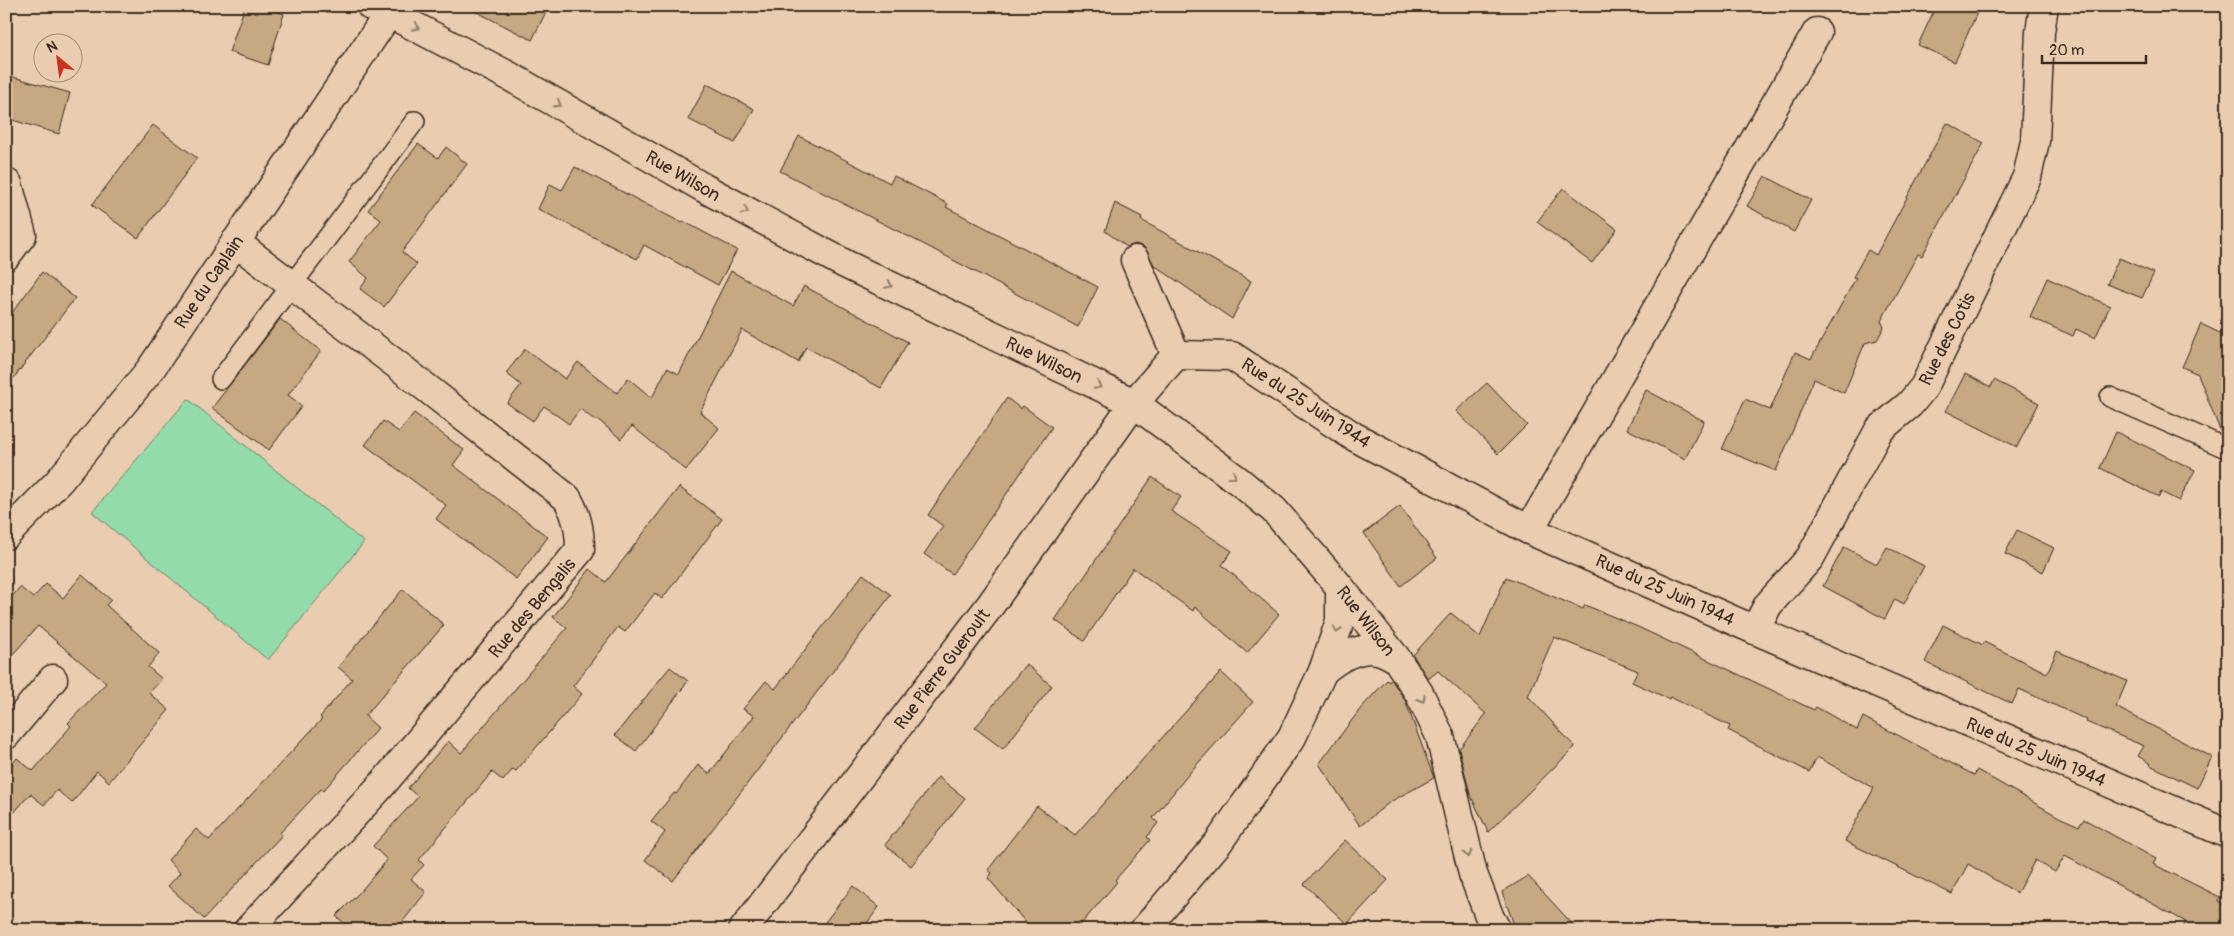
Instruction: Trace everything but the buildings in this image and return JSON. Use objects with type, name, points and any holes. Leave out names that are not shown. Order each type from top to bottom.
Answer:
[{"type":"street","name":"Rue des Cotis","points":[[1755,630],[1768,605],[1810,558],[1879,430],[1910,404],[1924,387],[2027,177],[2035,141],[2040,32],[2044,6]]},
{"type":"street","name":"Rue du Caplain","points":[[8,531],[59,481],[150,370],[386,8]]},
{"type":"street","name":"Rue Wilson","points":[[386,8],[704,188],[845,264],[1134,403],[1240,482],[1274,510],[1340,587],[1396,658],[1419,693],[1440,736],[1486,926]]},
{"type":"street","points":[[1529,530],[1817,32]]},
{"type":"street","points":[[6,256],[22,235],[8,184]]},
{"type":"street","name":"Rue des Bengalis","points":[[235,242],[396,364],[567,498],[579,524],[580,550],[380,787],[248,930]]},
{"type":"street","points":[[1134,403],[1176,355],[1135,260]]},
{"type":"street","name":"Rue du 25 Juin 1944","points":[[1176,355],[1232,356],[1353,436],[1529,530],[1755,630],[2228,834]]},
{"type":"street","name":"Rue Pierre Gueroult","points":[[743,930],[989,607],[1134,403]]},
{"type":"street","points":[[1144,930],[1218,842],[1292,737],[1323,671],[1340,621],[1340,587]]},
{"type":"street","points":[[1323,671],[1335,661],[1354,652],[1377,650],[1396,658]]},
{"type":"street","points":[[6,735],[53,679]]},
{"type":"lane","points":[[221,379],[414,121]]},
{"type":"lane","points":[[2110,397],[2228,449]]},
{"type":"green space","points":[[188,399],[364,542],[268,660],[92,512]]}]
